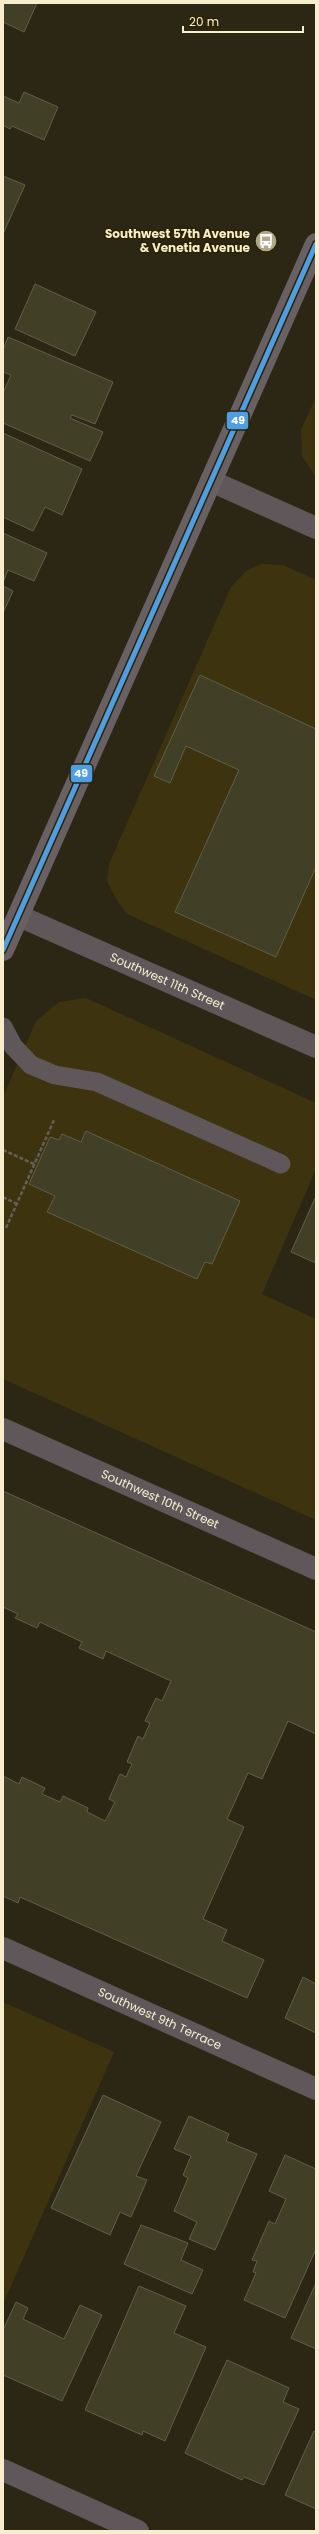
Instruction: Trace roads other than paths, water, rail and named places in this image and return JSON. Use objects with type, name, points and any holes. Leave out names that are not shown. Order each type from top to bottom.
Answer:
[{"type":"main road","points":[[3,950],[316,244]]},
{"type":"street","points":[[211,481],[316,528]]},
{"type":"street","name":"Southwest 11th Street","points":[[19,916],[316,1047]]},
{"type":"street","name":"Southwest 10th Street","points":[[3,1429],[316,1569]]},
{"type":"street","name":"Southwest 9th Terrace","points":[[3,1948],[316,2089]]},
{"type":"street","points":[[3,2470],[138,2531]]},
{"type":"lane","points":[[3,1027],[13,1046],[31,1065],[55,1075],[97,1082],[281,1164]]},
{"type":"place","name":"Southwest 57th Avenue & Venetia Avenue","points":[[266,241]]}]
